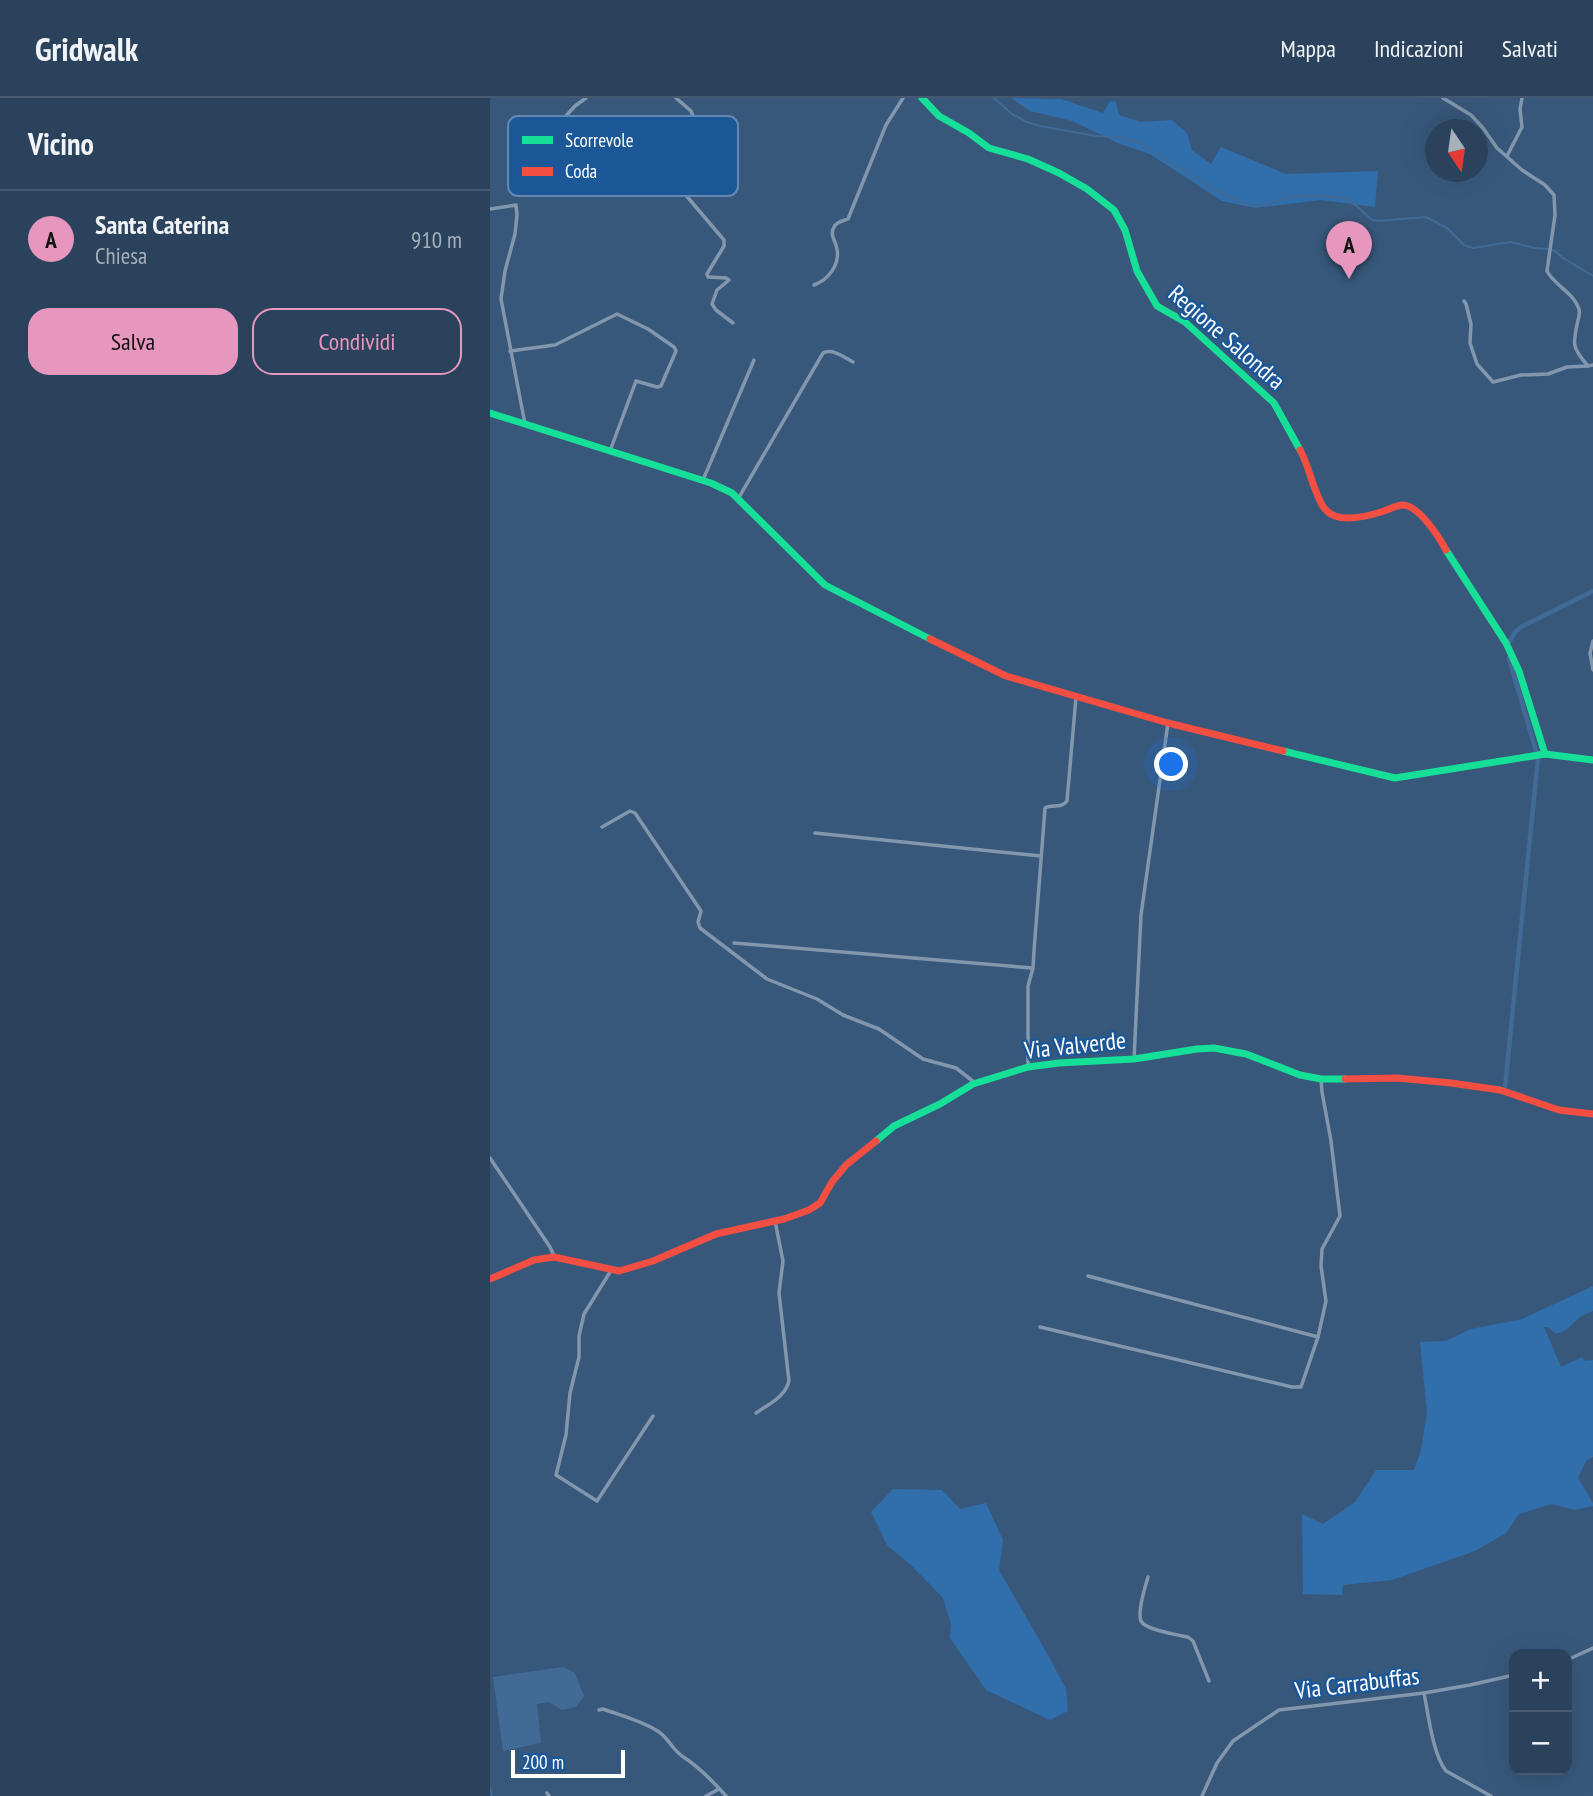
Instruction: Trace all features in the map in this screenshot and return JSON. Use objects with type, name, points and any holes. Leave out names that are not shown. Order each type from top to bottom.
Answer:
[{"type":"street","points":[[566,116],[586,98]]},
{"type":"street","points":[[676,98],[693,116]]},
{"type":"street","points":[[814,285],[825,280],[832,272],[838,250],[832,235],[834,227],[848,219],[886,125],[903,98]]},
{"type":"street","name":"Regione Salondra","points":[[922,98],[939,116],[989,148],[1028,159],[1059,173],[1114,209],[1125,230],[1137,271],[1157,306],[1185,322],[1274,403],[1303,455],[1324,508],[1331,515],[1339,518],[1355,517],[1404,505],[1414,509],[1438,535],[1448,555],[1506,643],[1519,671],[1540,755]]},
{"type":"street","points":[[1443,98],[1471,115],[1497,148],[1554,195],[1555,215],[1547,271],[1579,308],[1574,347],[1580,357],[1591,365]]},
{"type":"street","points":[[1507,156],[1522,128],[1522,98]]},
{"type":"street","points":[[687,196],[724,240],[724,246],[707,274],[728,279],[729,282],[717,290],[712,306],[733,323]]},
{"type":"street","points":[[490,209],[516,205],[515,234],[500,299],[525,424]]},
{"type":"street","points":[[1464,301],[1471,324],[1470,343],[1478,365],[1493,382],[1521,375],[1548,374],[1567,367],[1591,365]]},
{"type":"street","points":[[510,351],[555,345],[617,314],[674,346],[676,351],[661,386],[636,382],[610,451]]},
{"type":"street","points":[[738,499],[823,353],[831,351],[853,362]]},
{"type":"street","points":[[702,480],[754,360]]},
{"type":"street","points":[[490,413],[702,480],[732,493],[825,585],[1006,676],[1168,723],[1395,778],[1540,755],[1593,760]]},
{"type":"street","points":[[1593,641],[1590,653],[1593,670]]},
{"type":"street","points":[[1028,1067],[1028,986],[1033,968],[1045,808],[1061,806],[1067,801],[1076,697]]},
{"type":"street","points":[[1134,1059],[1141,915],[1168,723]]},
{"type":"street","points":[[602,827],[630,811],[635,813],[701,911],[698,922],[700,928],[767,979],[817,999],[843,1016],[879,1029],[923,1059],[956,1068],[975,1083]]},
{"type":"street","points":[[815,833],[1041,856]]},
{"type":"street","points":[[734,943],[1033,968]]},
{"type":"street","name":"Via Valverde","points":[[490,1279],[534,1260],[554,1257],[620,1271],[653,1262],[716,1234],[775,1221],[809,1210],[820,1203],[846,1165],[894,1126],[940,1104],[975,1083],[1028,1067],[1134,1059],[1217,1048],[1247,1054],[1300,1075],[1321,1079],[1397,1078],[1451,1083],[1500,1090],[1559,1110],[1593,1114]]},
{"type":"street","points":[[1040,1326],[1301,1387],[1318,1337],[1326,1301],[1321,1266],[1322,1250],[1339,1216],[1321,1079]]},
{"type":"street","points":[[490,1158],[554,1257]]},
{"type":"street","points":[[756,1413],[786,1391],[789,1381],[779,1293],[783,1261],[775,1221]]},
{"type":"street","points":[[612,1269],[584,1314],[579,1336],[579,1357],[570,1393],[566,1435],[556,1475],[597,1502],[653,1416]]},
{"type":"street","points":[[1088,1276],[1318,1337]]},
{"type":"street","points":[[1148,1577],[1143,1593],[1142,1622],[1147,1627],[1188,1637],[1193,1641],[1209,1681]]},
{"type":"street","points":[[1572,1658],[1593,1647]]},
{"type":"street","name":"Via Carrabuffas","points":[[1202,1796],[1217,1763],[1233,1741],[1279,1710],[1424,1693],[1509,1676]]},
{"type":"street","points":[[1424,1693],[1441,1766],[1491,1796]]},
{"type":"street","points":[[599,1710],[603,1709],[660,1733],[726,1796]]},
{"type":"street","points":[[706,1796],[719,1788]]},
{"type":"shaded area","points":[[1011,98],[1061,99],[1103,113],[1110,101],[1116,102],[1119,115],[1141,122],[1172,120],[1187,133],[1192,150],[1211,164],[1221,147],[1286,174],[1378,171],[1375,207],[1321,200],[1255,208],[1222,201],[1150,154],[1120,144],[1072,121],[1030,111]]},
{"type":"shaded area","points":[[1593,1286],[1593,1311],[1556,1334],[1544,1327],[1561,1367],[1582,1357],[1585,1361],[1593,1360],[1593,1457],[1586,1461],[1578,1478],[1593,1506],[1575,1510],[1552,1504],[1519,1514],[1506,1533],[1475,1551],[1392,1580],[1343,1585],[1342,1595],[1303,1594],[1302,1514],[1323,1524],[1355,1502],[1376,1470],[1414,1470],[1421,1450],[1427,1412],[1420,1342],[1446,1341],[1471,1329],[1522,1319]]},
{"type":"shaded area","points":[[893,1489],[942,1490],[960,1509],[986,1503],[1003,1540],[999,1570],[1066,1689],[1068,1711],[1050,1720],[986,1690],[950,1638],[951,1624],[943,1598],[887,1545],[871,1512]]},
{"type":"shaded area","points":[[563,1667],[575,1673],[584,1696],[576,1707],[562,1710],[549,1702],[537,1704],[541,1743],[503,1751],[493,1677]]},
{"type":"waterway","points":[[994,98],[1012,114],[1027,122],[1096,136],[1120,137],[1139,143],[1217,191],[1251,206],[1267,205],[1281,199],[1300,196],[1329,196],[1350,200],[1372,220],[1426,217],[1447,228],[1464,245],[1473,248],[1511,242],[1547,249],[1555,251],[1593,276]]},
{"type":"waterway","points":[[1510,641],[1521,627],[1593,591]]},
{"type":"waterway","points":[[1505,1088],[1538,758],[1509,658]]},
{"type":"waterway","points":[[490,1788],[492,1796]]},
{"type":"traffic: fast","points":[[922,98],[939,116],[989,148],[1028,159],[1059,173],[1087,189],[1114,210],[1125,230],[1137,271],[1157,306],[1185,322],[1274,403],[1300,450]]},
{"type":"traffic: fast","points":[[490,413],[711,483],[732,493],[825,585],[930,639]]},
{"type":"traffic: fast","points":[[1446,550],[1506,643],[1519,671],[1545,754]]},
{"type":"traffic: fast","points":[[1283,751],[1395,778],[1545,754],[1593,760]]},
{"type":"traffic: fast","points":[[876,1141],[894,1126],[940,1104],[973,1084],[1028,1067],[1134,1059],[1214,1048],[1246,1054],[1300,1075],[1321,1079],[1345,1079]]},
{"type":"traffic: jam","points":[[1300,450],[1321,504],[1330,514],[1352,518],[1402,505],[1408,506],[1421,515],[1446,550]]},
{"type":"traffic: jam","points":[[930,639],[1006,676],[1168,723],[1283,751]]},
{"type":"traffic: jam","points":[[1345,1079],[1397,1078],[1451,1083],[1500,1090],[1559,1110],[1593,1114]]},
{"type":"traffic: jam","points":[[490,1279],[534,1260],[554,1257],[619,1271],[653,1261],[716,1234],[784,1219],[820,1203],[846,1165],[876,1141]]},
{"type":"place","name":"Santa Caterina","points":[[1349,279]]}]
